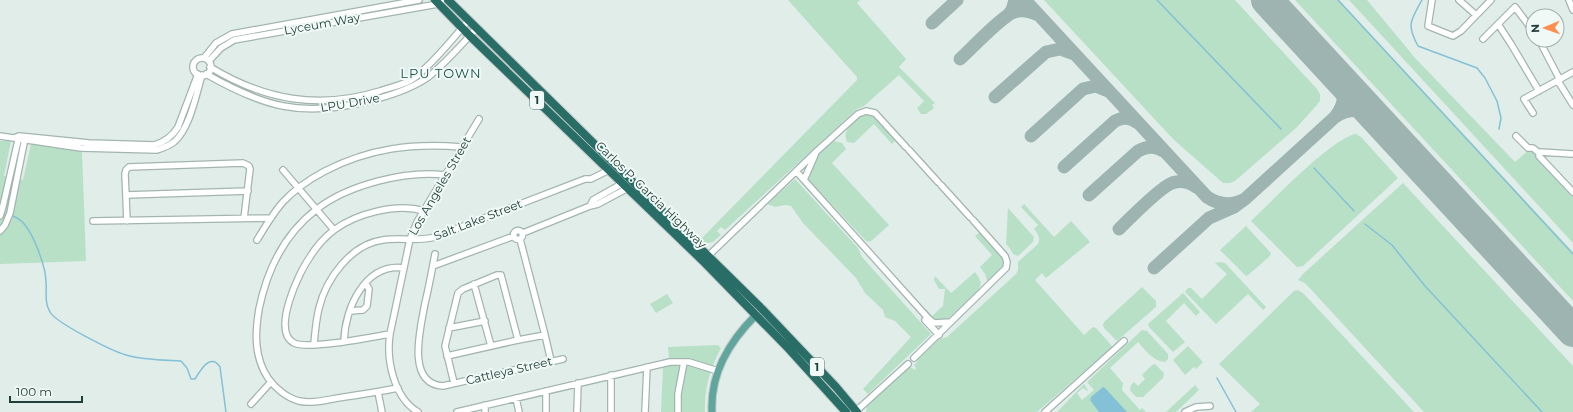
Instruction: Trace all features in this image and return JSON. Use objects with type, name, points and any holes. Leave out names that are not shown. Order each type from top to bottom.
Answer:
[{"type":"highway","name":"Carlos P. Garcia Highway","points":[[448,0],[628,183],[795,343],[856,412]]},
{"type":"highway","name":"Carlos P. Garcia Highway","points":[[438,1],[470,36],[607,169],[628,183]]},
{"type":"highway","name":"Carlos P. Garcia Highway","points":[[706,259],[846,412]]},
{"type":"main road","points":[[712,412],[713,392],[724,355],[733,340],[756,315]]},
{"type":"street","name":"Lyceum Way","points":[[208,62],[216,43],[232,34],[419,0]]},
{"type":"street","points":[[1432,0],[1428,26],[1453,36],[1459,34],[1491,0]]},
{"type":"street","points":[[1459,0],[1476,16]]},
{"type":"street","points":[[1569,0],[1573,10]]},
{"type":"street","name":"Lyceum Way","points":[[208,62],[221,48],[234,40],[408,9],[438,1]]},
{"type":"street","points":[[406,2],[408,9]]},
{"type":"street","points":[[1483,39],[1514,7],[1525,21]]},
{"type":"street","name":"LPU Drive","points":[[208,62],[234,81],[253,90],[268,94],[303,101],[347,99],[369,94],[411,80],[427,67],[469,20]]},
{"type":"street","points":[[1498,24],[1539,91]]},
{"type":"street","name":"LPU Drive","points":[[202,74],[250,97],[282,106],[313,110],[348,106],[388,96],[406,89],[426,78],[470,36],[476,28]]},
{"type":"street","points":[[1543,48],[1573,105]]},
{"type":"street","points":[[0,136],[89,143],[154,145],[163,142],[174,134],[178,127],[208,62],[198,59],[194,63],[194,70],[202,74]]},
{"type":"street","points":[[1533,113],[1524,99],[1573,72]]},
{"type":"street","points":[[706,259],[796,171],[856,116],[861,112],[873,112],[879,116],[1005,256],[1006,265],[1002,273],[914,358]]},
{"type":"street","name":"Los Angeles Street","points":[[418,412],[407,403],[398,388],[391,362],[389,340],[390,334],[410,239],[424,211],[479,119]]},
{"type":"street","points":[[1516,136],[1528,148],[1533,148],[1539,153],[1539,156],[1573,192]]},
{"type":"street","points":[[0,216],[20,138]]},
{"type":"street","points":[[0,231],[5,225],[10,213],[16,184],[20,138]]},
{"type":"street","points":[[257,240],[270,218],[282,203],[299,188],[346,161],[378,151],[423,146],[462,147]]},
{"type":"street","points":[[804,180],[817,151]]},
{"type":"street","points":[[1539,153],[1572,155]]},
{"type":"street","points":[[127,221],[126,170],[129,167],[140,166],[247,164],[250,169],[244,218]]},
{"type":"street","name":"Salt Lake Street","points":[[314,344],[319,307],[326,289],[345,262],[355,252],[373,242],[391,239],[423,239],[434,237],[585,179],[607,169]]},
{"type":"street","points":[[283,170],[334,230]]},
{"type":"street","points":[[796,171],[931,321],[937,323],[950,322]]},
{"type":"street","points":[[398,388],[318,402],[300,401],[287,396],[270,382],[258,360],[256,342],[257,321],[266,281],[275,259],[285,242],[298,226],[317,209],[348,191],[376,182],[424,175],[446,175]]},
{"type":"street","points":[[9,182],[16,184]]},
{"type":"street","points":[[523,233],[590,206],[593,200],[628,183]]},
{"type":"street","points":[[126,195],[248,191]]},
{"type":"street","points":[[390,334],[303,345],[290,340],[287,336],[285,322],[294,285],[301,270],[320,244],[334,230],[356,218],[370,213],[398,208],[414,208],[424,211]]},
{"type":"street","points":[[93,221],[270,218]]},
{"type":"street","points":[[433,266],[514,236],[515,232],[518,230],[523,233]]},
{"type":"street","points":[[523,233],[523,237],[520,239],[551,361]]},
{"type":"street","points":[[514,236],[517,239],[520,239]]},
{"type":"street","points":[[869,252],[869,257],[938,335]]},
{"type":"street","name":"Cattleya Street","points":[[435,254],[418,339],[418,355],[422,371],[428,381],[436,385],[454,383],[563,359]]},
{"type":"street","points":[[344,341],[344,328],[355,298],[366,284],[379,272],[395,267],[404,268]]},
{"type":"street","points":[[454,383],[445,346],[458,293],[463,289],[497,275],[501,275],[518,340]]},
{"type":"street","points":[[350,311],[363,310],[367,306],[369,289],[366,284]]},
{"type":"street","points":[[474,284],[491,346]]},
{"type":"street","points":[[449,328],[485,321]]},
{"type":"street","points":[[447,356],[545,334]]},
{"type":"street","points":[[1046,412],[1124,341]]},
{"type":"street","points":[[457,412],[670,362],[694,363],[718,371]]},
{"type":"street","points":[[678,412],[678,394],[684,362]]},
{"type":"street","points":[[856,412],[908,364]]},
{"type":"street","points":[[645,412],[647,367]]},
{"type":"street","points":[[611,375],[611,412]]},
{"type":"street","points":[[251,404],[270,382]]},
{"type":"street","points":[[577,412],[578,383]]},
{"type":"street","points":[[546,391],[546,412]]},
{"type":"street","points":[[378,392],[382,412]]},
{"type":"street","points":[[516,398],[519,412]]},
{"type":"street","points":[[485,405],[485,412]]},
{"type":"street","points":[[1185,412],[1196,407],[1210,406]]},
{"type":"green space","points":[[788,0],[860,0],[857,3],[906,59],[899,67],[935,103],[932,105],[934,108],[926,114],[921,114],[917,108],[924,101],[899,75],[864,106],[857,109],[725,230],[721,227],[717,231],[721,235],[713,242],[704,244],[700,240],[857,80],[857,77]]},
{"type":"green space","points":[[1044,0],[1235,0],[1317,89],[1320,94],[1320,101],[1296,128],[1235,181],[1223,183],[1173,139]]},
{"type":"green space","points":[[1295,0],[1339,0],[1573,252],[1573,301]]},
{"type":"green space","points":[[1349,0],[1367,0],[1416,59],[1515,162],[1530,149],[1573,195],[1573,243]]},
{"type":"green space","points":[[869,114],[879,122],[895,141],[892,144],[874,124],[854,143],[847,142],[846,132],[851,124],[860,117]]},
{"type":"green space","points":[[1356,134],[1361,137],[1398,178],[1303,266],[1297,267],[1251,221],[1318,158],[1333,146]]},
{"type":"green space","points":[[0,141],[11,141],[4,176],[23,180],[31,144],[82,151],[86,261],[0,264]]},
{"type":"green space","points":[[834,141],[842,143],[846,149],[832,163],[889,225],[870,242],[866,241],[808,179],[817,155]]},
{"type":"green space","points":[[795,179],[858,248],[862,257],[931,334],[868,394],[863,389],[911,337],[895,321],[885,317],[883,310],[865,293],[856,278],[803,223],[791,206],[786,205],[775,207],[767,204]]},
{"type":"green space","points":[[1403,183],[1573,366],[1573,412],[1424,412],[1305,283],[1298,280]]},
{"type":"green space","points":[[1024,204],[1054,237],[1071,221],[1090,242],[1046,278],[1042,273],[1035,280],[1084,335],[1093,327],[1096,328],[1112,346],[1109,350],[1037,412],[866,412],[867,405],[910,367],[915,370],[916,368],[914,365],[918,361],[917,360],[938,340],[947,337],[1016,274],[1018,270],[1018,262],[1038,244],[1039,240],[1038,234],[1034,229],[1038,225],[1021,207]]},
{"type":"green space","points":[[1008,208],[1034,237],[1033,242],[1018,256],[1013,254],[1006,244]]},
{"type":"green space","points":[[1246,226],[1271,253],[1270,256],[1246,276],[1220,250]]},
{"type":"green space","points":[[980,232],[996,248],[1002,258],[1003,263],[1002,269],[988,283],[985,274],[980,267],[992,255],[975,236]]},
{"type":"green space","points":[[1215,263],[1225,263],[1266,307],[1263,310],[1248,294],[1216,324],[1185,292],[1188,288],[1191,288],[1202,299],[1227,274]]},
{"type":"green space","points":[[975,272],[981,283],[978,291],[948,319],[935,321],[924,311],[927,310],[932,316],[943,306],[945,289],[939,289],[934,280],[935,276],[951,293]]},
{"type":"green space","points":[[1142,287],[1156,301],[1156,307],[1117,341],[1104,328],[1104,322]]},
{"type":"green space","points":[[1298,290],[1303,293],[1414,412],[1251,412],[1260,404],[1219,364],[1294,291]]},
{"type":"green space","points":[[1183,293],[1200,312],[1196,316],[1184,303],[1166,321],[1185,342],[1173,352],[1149,327],[1148,324]]},
{"type":"green space","points":[[667,294],[673,303],[656,313],[650,304]]},
{"type":"green space","points":[[1142,330],[1147,331],[1168,354],[1168,359],[1165,362],[1157,360],[1138,342],[1110,368],[1123,383],[1122,390],[1140,410],[1142,408],[1146,412],[1057,412],[1084,384],[1088,390],[1087,391],[1083,388],[1077,393],[1082,400],[1094,390],[1087,382]]},
{"type":"green space","points":[[718,345],[721,348],[708,379],[705,412],[661,412],[662,360],[669,358],[668,347]]},
{"type":"green space","points":[[1188,346],[1203,362],[1196,369],[1194,367],[1185,375],[1173,360]]},
{"type":"green space","points":[[1155,364],[1164,373],[1163,378],[1143,397],[1136,397],[1130,390],[1131,385],[1134,382],[1138,386],[1145,379],[1142,375]]},
{"type":"green space","points":[[1195,385],[1199,390],[1176,412],[1166,412]]},
{"type":"water","points":[[1103,387],[1127,412],[1099,412],[1090,400],[1091,397]]},
{"type":"waterway","points":[[1157,0],[1281,129]]},
{"type":"waterway","points":[[1338,0],[1573,254]]},
{"type":"waterway","points":[[1422,0],[1411,22],[1414,39],[1418,46],[1477,68],[1485,78],[1497,101],[1501,118],[1499,129]]},
{"type":"waterway","points":[[1314,168],[1354,211]]},
{"type":"waterway","points":[[13,216],[24,224],[36,244],[42,260],[45,276],[47,304],[54,317],[85,336],[126,355],[146,359],[181,361],[187,368],[191,379],[195,379],[202,368],[209,362],[213,361],[220,367],[226,412]]},
{"type":"waterway","points":[[1365,224],[1392,245],[1425,286],[1542,412]]},
{"type":"waterway","points":[[1217,378],[1236,412]]},
{"type":"taxiway","points":[[932,23],[957,0]]},
{"type":"taxiway","points":[[1008,15],[1012,10],[1015,0]]},
{"type":"taxiway","points":[[1025,0],[1207,197],[1216,202],[1226,204],[1235,203],[1245,199]]},
{"type":"taxiway","points":[[960,59],[995,26],[1014,12],[1023,11],[1038,15]]},
{"type":"taxiway","points":[[995,97],[1046,52],[1060,49],[1074,54]]},
{"type":"taxiway","points":[[1335,117],[1341,108],[1343,97],[1341,81],[1338,76]]},
{"type":"taxiway","points":[[1031,136],[1083,89],[1096,86],[1108,91]]},
{"type":"taxiway","points":[[1154,268],[1209,218],[1234,207],[1245,199],[1335,117],[1350,111],[1365,112],[1375,117]]},
{"type":"taxiway","points":[[1064,167],[1115,121],[1126,118],[1138,123]]},
{"type":"taxiway","points":[[1089,195],[1138,151],[1152,147],[1165,152]]},
{"type":"taxiway","points":[[1119,229],[1160,190],[1172,183],[1182,182],[1196,187]]},
{"type":"runway","points":[[1267,0],[1573,331]]},
{"type":"district","name":"LPU TOWN","points":[[441,73]]}]
